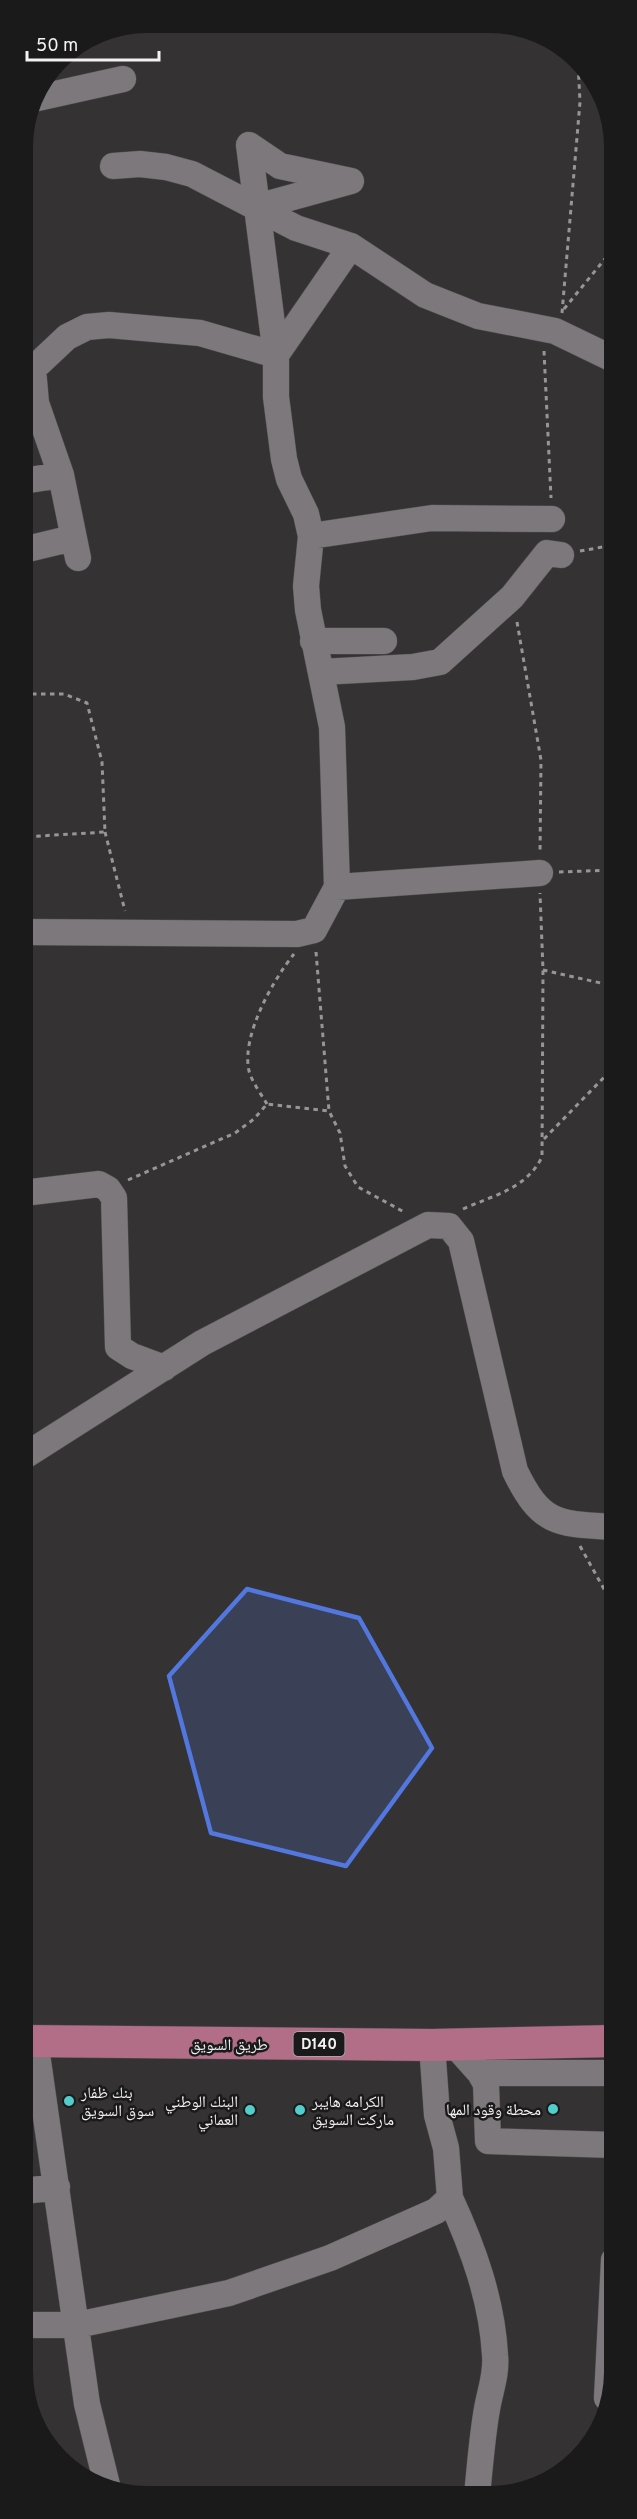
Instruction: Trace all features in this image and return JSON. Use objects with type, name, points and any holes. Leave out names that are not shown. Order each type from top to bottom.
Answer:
[{"type":"main road","name":"طريق السويق","points":[[33,2041],[463,2051],[604,2042]]},
{"type":"street","points":[[45,96],[123,79]]},
{"type":"street","points":[[113,166],[140,164],[166,167],[192,174],[296,228],[351,246],[425,295],[478,316],[553,324],[604,354]]},
{"type":"street","points":[[33,932],[297,934],[314,930],[337,886],[332,727],[313,641],[306,586],[311,536],[306,514],[289,479],[284,459],[276,397],[276,355],[257,207]]},
{"type":"street","points":[[276,355],[351,246]]},
{"type":"street","points":[[33,550],[75,548],[61,475],[36,403],[33,369],[67,337],[87,327],[109,324],[200,333],[276,355]]},
{"type":"street","points":[[33,480],[61,475]]},
{"type":"street","points":[[311,536],[432,518],[552,519]]},
{"type":"street","points":[[321,672],[413,667],[440,662],[512,597],[547,553],[561,555]]},
{"type":"street","points":[[313,641],[384,641]]},
{"type":"street","points":[[337,886],[540,873]]},
{"type":"street","points":[[33,1192],[99,1184],[108,1189],[114,1198],[118,1347],[132,1356],[164,1368]]},
{"type":"street","points":[[33,1451],[202,1343],[428,1225],[449,1226],[462,1241],[515,1471],[526,1494],[543,1514],[568,1524],[604,1526]]},
{"type":"street","points":[[463,2051],[604,2072]]},
{"type":"street","points":[[463,2051],[488,2091],[488,2141],[604,2145]]},
{"type":"street","points":[[463,2051],[437,2115],[446,2148],[450,2198],[464,2229],[486,2291],[495,2356],[494,2378],[487,2408],[478,2486]]},
{"type":"street","points":[[33,2062],[57,2187],[87,2404],[105,2478]]},
{"type":"street","points":[[33,2190],[57,2187]]},
{"type":"street","points":[[33,2325],[77,2325],[229,2293],[330,2258],[436,2211],[450,2198]]},
{"type":"path","points":[[552,519],[553,324],[580,102],[579,76]]},
{"type":"path","points":[[553,324],[604,261]]},
{"type":"path","points":[[561,555],[604,546]]},
{"type":"path","points":[[314,930],[329,1111],[340,1133],[345,1166],[358,1187],[428,1225],[522,1183],[535,1172],[542,1157],[543,1140],[541,760],[512,597]]},
{"type":"path","points":[[33,694],[64,694],[87,703],[102,762],[105,832],[130,933]]},
{"type":"path","points":[[33,836],[105,832]]},
{"type":"path","points":[[540,873],[604,870]]},
{"type":"path","points":[[267,1104],[249,1071],[249,1048],[266,994],[314,930]]},
{"type":"path","points":[[543,970],[604,984]]},
{"type":"path","points":[[543,1140],[604,1077]]},
{"type":"path","points":[[267,1104],[329,1111]]},
{"type":"path","points":[[108,1189],[235,1133],[254,1119],[267,1104]]},
{"type":"path","points":[[568,1524],[604,1589]]},
{"type":"highlighted area","points":[[247,1589],[359,1618],[432,1748],[346,1866],[211,1833],[169,1676]]},
{"type":"place","name":"بنك ظفار سوق السويق","points":[[69,2101]]},
{"type":"place","name":"محطة وقود المها","points":[[553,2109]]},
{"type":"place","name":"البنك الوطني العماني","points":[[250,2110]]},
{"type":"place","name":"الكرامه هايبر ماركت السويق","points":[[300,2110]]}]
